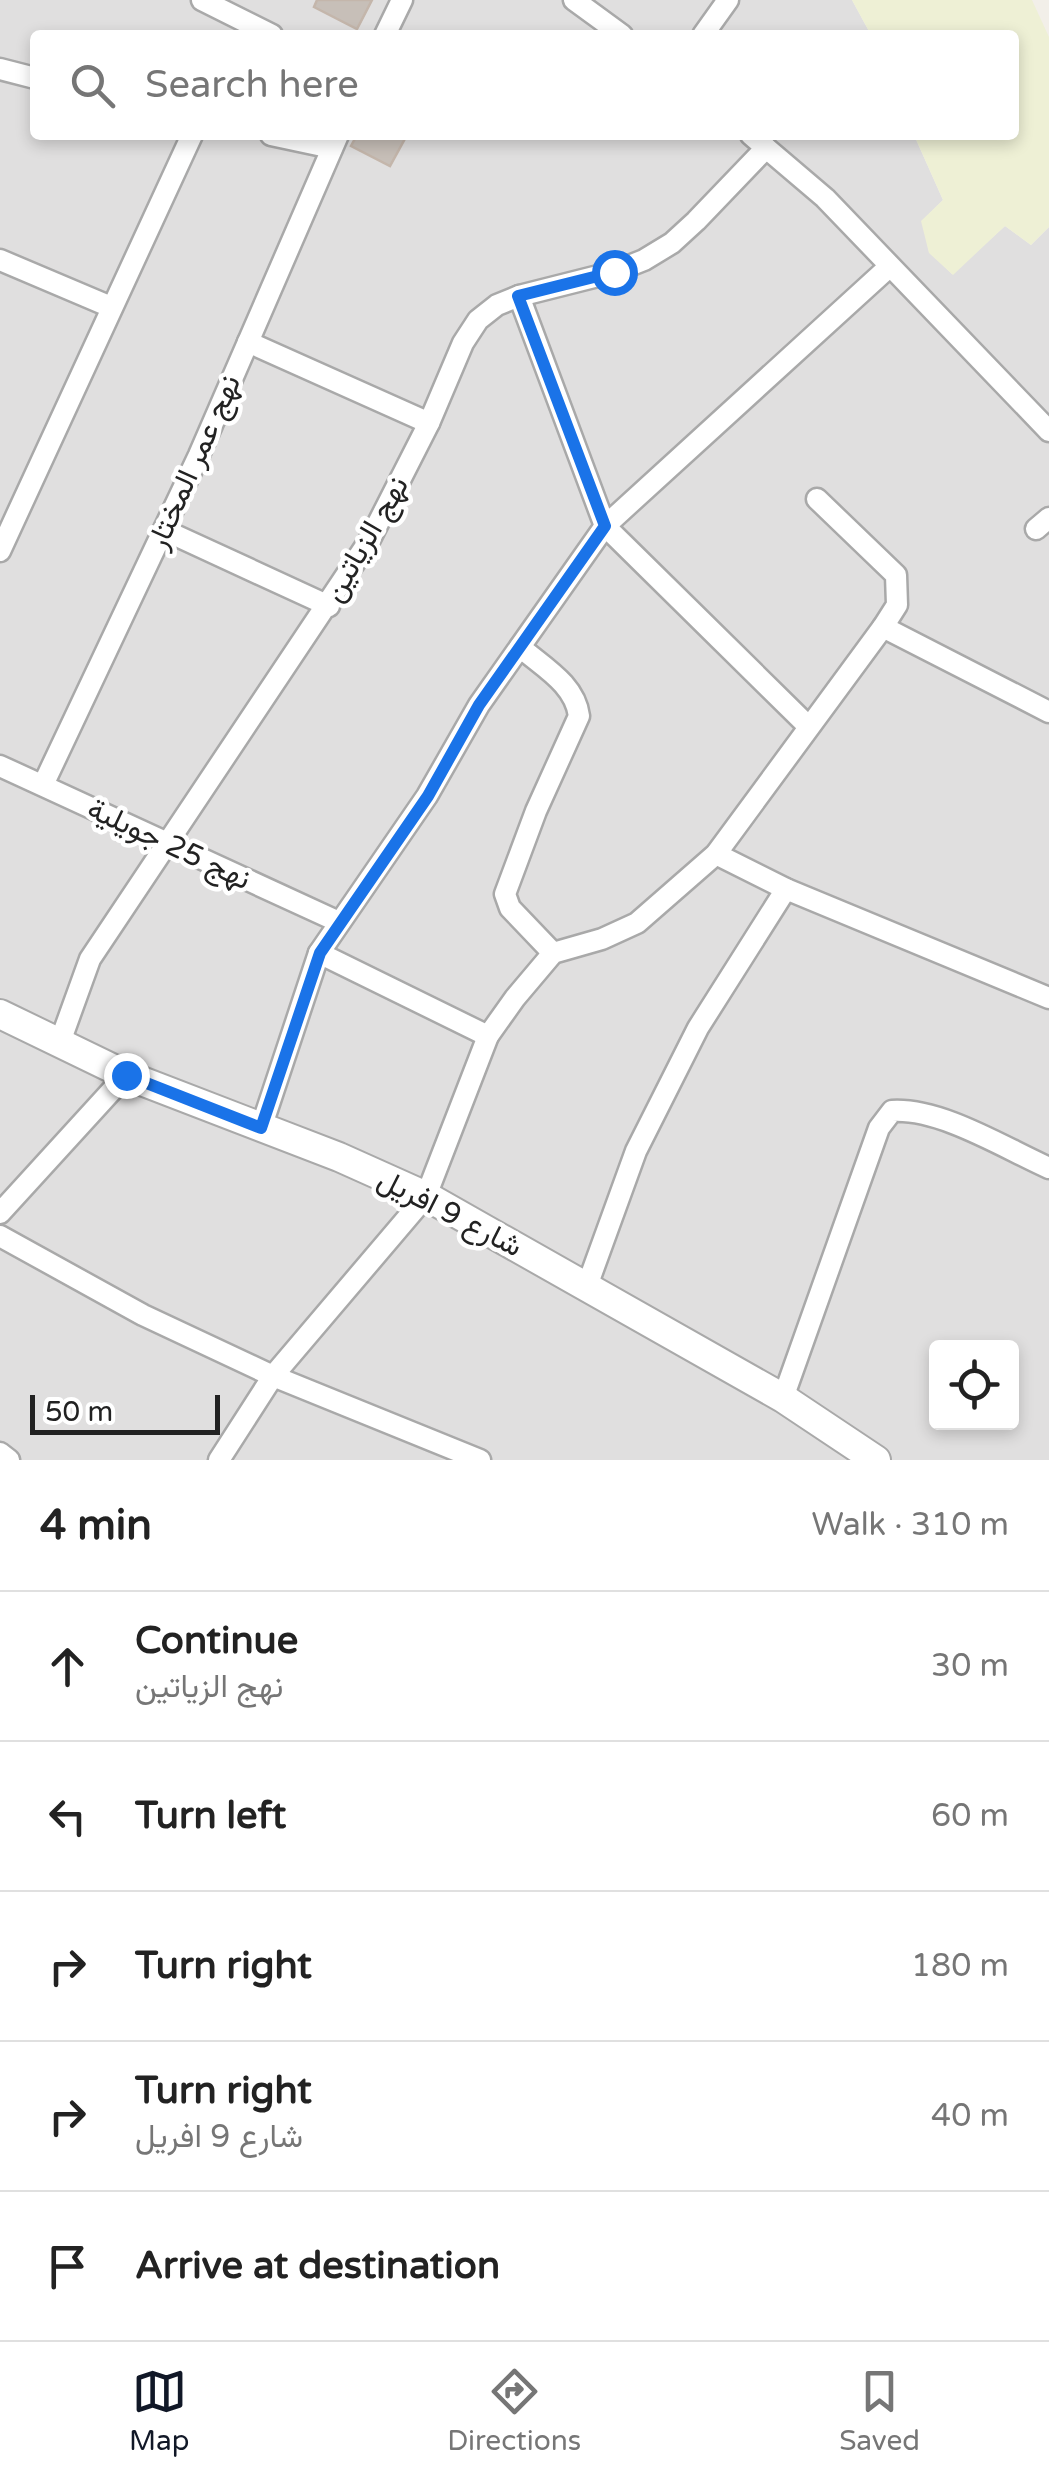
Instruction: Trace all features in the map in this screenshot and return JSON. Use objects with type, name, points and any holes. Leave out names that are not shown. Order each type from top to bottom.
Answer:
[{"type":"street","points":[[202,0],[262,30]]},
{"type":"street","points":[[387,30],[402,0]]},
{"type":"street","points":[[574,0],[615,30]]},
{"type":"street","points":[[707,30],[728,0]]},
{"type":"street","points":[[0,69],[30,77]]},
{"type":"street","points":[[2,541],[190,140]]},
{"type":"street","points":[[759,141],[825,198],[1049,431]]},
{"type":"street","name":"نهج الزياتين","points":[[60,1042],[90,959],[369,541],[429,423],[462,343],[478,320],[497,305],[518,296],[614,272],[644,260],[696,221],[759,141]]},
{"type":"street","name":"نهج عمر المختار","points":[[43,785],[164,530],[335,142]]},
{"type":"street","points":[[0,260],[111,307]]},
{"type":"street","points":[[261,1128],[320,953],[428,796],[479,705],[605,526],[889,267]]},
{"type":"street","points":[[518,296],[605,526],[808,726]]},
{"type":"street","points":[[248,342],[429,423]]},
{"type":"street","points":[[219,1460],[273,1376],[426,1196],[488,1036],[515,998],[554,953],[602,939],[637,923],[716,854],[884,628],[897,605],[896,575],[817,498]]},
{"type":"street","points":[[164,530],[328,606]]},
{"type":"street","points":[[884,628],[1049,712]]},
{"type":"street","points":[[520,647],[566,686],[577,701],[579,716],[536,811],[506,894],[510,908],[554,953]]},
{"type":"street","name":"نهج 25 جويلية","points":[[0,766],[339,922]]},
{"type":"street","points":[[716,854],[786,889],[1049,998]]},
{"type":"street","points":[[587,1286],[636,1151],[698,1028],[786,889]]},
{"type":"street","points":[[320,953],[488,1036]]},
{"type":"street","name":"شارع 9 افريل","points":[[0,1014],[126,1075],[339,1157],[426,1196],[784,1398],[876,1460]]},
{"type":"street","points":[[0,1213],[126,1075]]},
{"type":"street","points":[[784,1398],[880,1128],[892,1112],[912,1110],[936,1117],[1049,1168]]},
{"type":"street","points":[[0,1236],[144,1316],[273,1376],[480,1460]]},
{"type":"street","points":[[0,1453],[9,1460]]},
{"type":"shaded area","points":[[0,0],[852,0],[868,30],[30,30],[30,140],[916,140],[943,200],[922,221],[929,252],[952,274],[1005,226],[1031,245],[1049,227],[1049,1460],[0,1460]]},
{"type":"green space","points":[[852,0],[1032,0],[1049,37],[1049,227],[1031,245],[1005,226],[953,275],[929,253],[921,221],[943,200],[916,140],[1019,140],[1019,30],[868,30]]},
{"type":"building","points":[[317,0],[372,0],[357,29],[314,7]]},
{"type":"building","points":[[354,140],[404,140],[390,166],[351,146]]},
{"type":"route","points":[[126,1075],[261,1128],[320,953],[428,796],[479,705],[605,526],[518,296],[614,272]]}]
